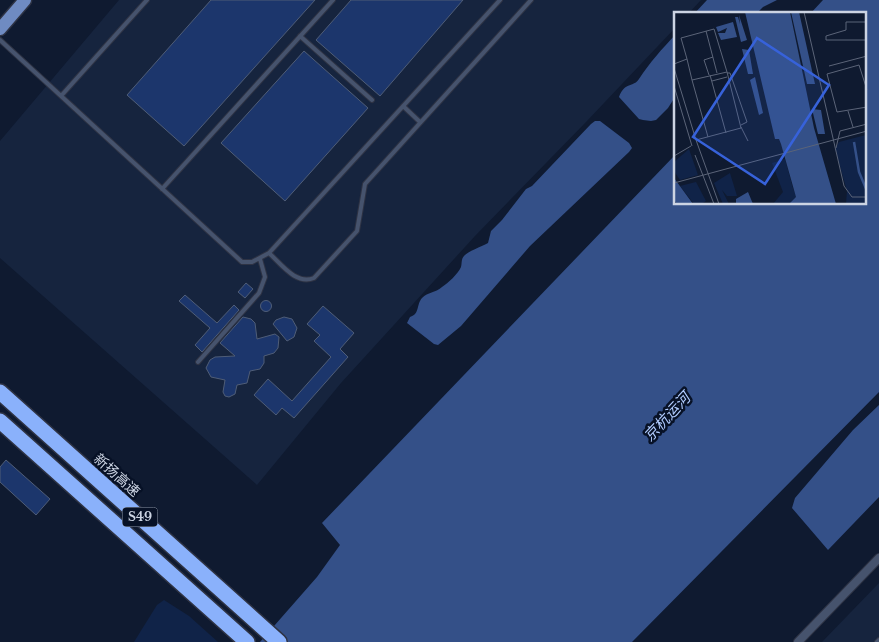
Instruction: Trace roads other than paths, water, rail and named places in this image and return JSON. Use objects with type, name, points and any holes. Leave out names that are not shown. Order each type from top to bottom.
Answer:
[{"type":"highway","name":"新扬高速","points":[[0,392],[279,642]]},
{"type":"highway","name":"S49","points":[[0,422],[247,642]]},
{"type":"main road","points":[[0,29],[25,0]]},
{"type":"street","points":[[798,642],[879,558]]},
{"type":"lane","points":[[61,96],[147,0]]},
{"type":"lane","points":[[162,189],[333,0]]},
{"type":"lane","points":[[0,40],[242,262],[252,262],[270,253],[500,0]]},
{"type":"lane","points":[[270,253],[292,275],[300,279],[308,280],[314,278],[357,231],[365,184],[531,0]]},
{"type":"lane","points":[[300,36],[372,100]]},
{"type":"lane","points":[[403,106],[420,122]]},
{"type":"lane","points":[[198,362],[259,293],[265,277],[260,259]]},
{"type":"water","points":[[707,0],[777,0],[763,7],[758,12],[696,12]]},
{"type":"water","name":"京杭运河","points":[[823,0],[879,0],[879,392],[632,642],[260,642],[317,577],[340,545],[322,523],[674,156],[674,205],[866,205],[866,12],[812,12]]},
{"type":"water","points":[[674,36],[674,99],[656,120],[651,121],[639,119],[619,97],[626,87],[637,82],[652,61]]},
{"type":"water","points":[[595,121],[600,121],[629,143],[632,148],[629,152],[530,246],[461,326],[438,345],[407,323],[410,317],[417,312],[422,298],[439,289],[453,278],[460,270],[462,259],[466,254],[488,243],[491,231],[526,189],[532,186]]},
{"type":"water","points":[[879,405],[879,497],[828,550],[792,508],[795,498],[853,430]]}]
